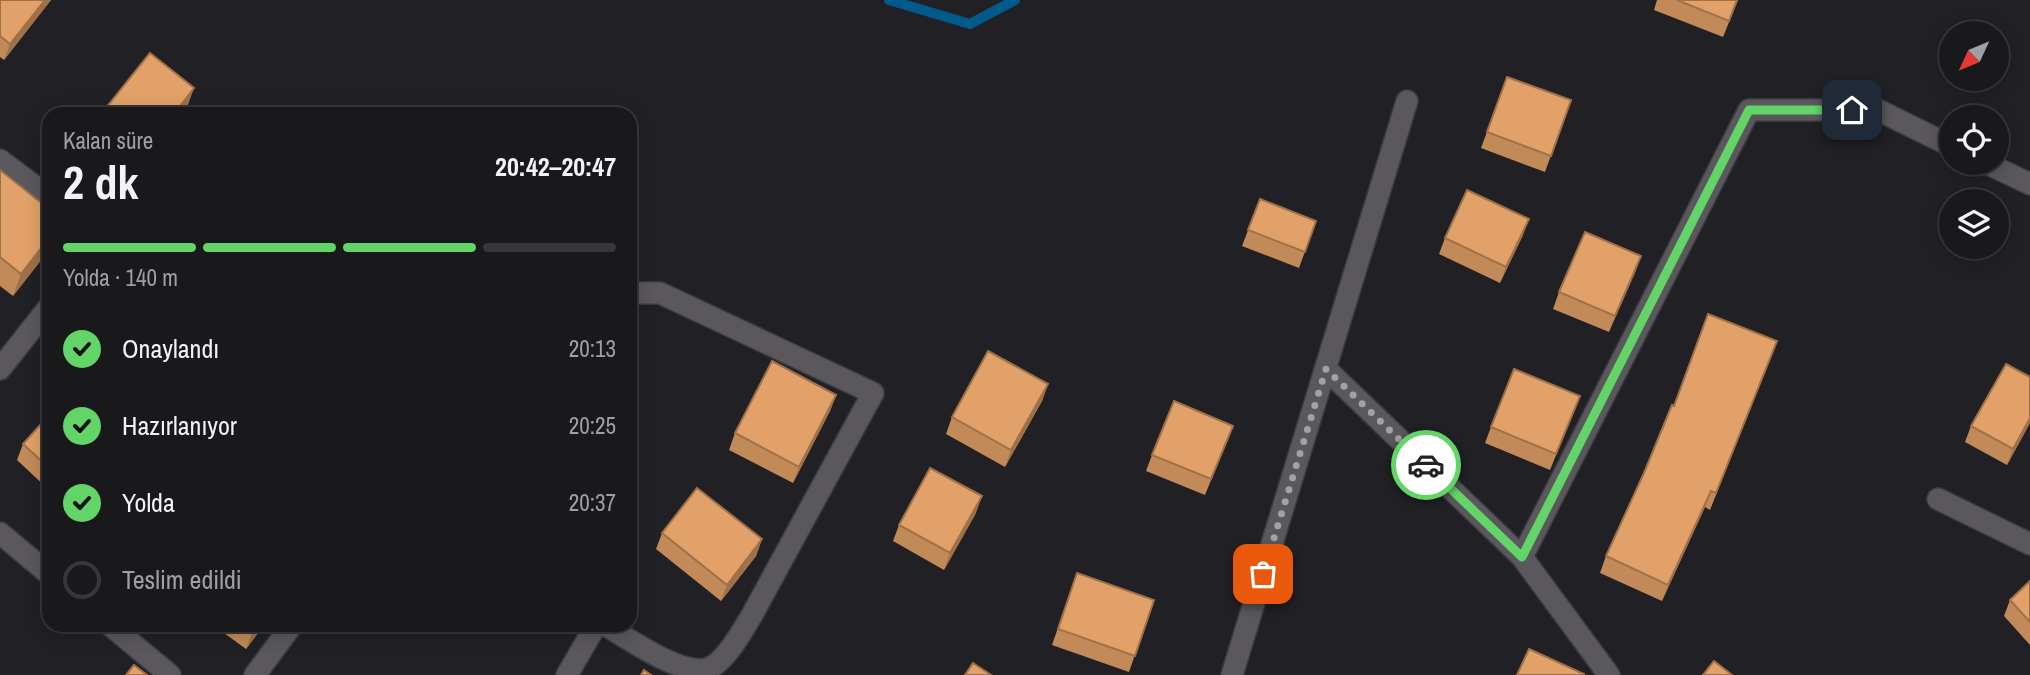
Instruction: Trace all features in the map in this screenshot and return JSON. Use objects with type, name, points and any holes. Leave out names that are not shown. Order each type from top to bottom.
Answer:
[{"type":"street","points":[[1232,675],[1407,102]]},
{"type":"street","points":[[1522,557],[1749,110],[1878,110],[1939,140]]},
{"type":"street","points":[[0,160],[42,192]]},
{"type":"street","points":[[2009,174],[2030,184]]},
{"type":"street","points":[[617,632],[673,666],[690,670],[708,668],[730,650],[752,615],[873,393],[660,293],[637,293]]},
{"type":"street","points":[[0,369],[42,316]]},
{"type":"street","points":[[1326,369],[1522,557],[1609,675]]},
{"type":"street","points":[[1938,499],[2030,544]]},
{"type":"street","points":[[0,533],[42,568]]},
{"type":"street","points":[[118,632],[170,675]]},
{"type":"street","points":[[255,675],[287,632]]},
{"type":"street","points":[[567,675],[592,632]]},
{"type":"building","points":[[0,0],[45,0],[10,44],[0,36]]},
{"type":"building","points":[[1677,0],[1737,0],[1729,21]]},
{"type":"building","points":[[150,53],[194,88],[179,107],[107,107]]},
{"type":"building","points":[[1507,77],[1571,100],[1551,156],[1487,132]]},
{"type":"building","points":[[0,170],[42,203],[42,247],[21,274],[0,257]]},
{"type":"building","points":[[1467,190],[1529,219],[1506,267],[1445,238]]},
{"type":"building","points":[[1260,199],[1316,221],[1305,252],[1248,230]]},
{"type":"building","points":[[1585,232],[1641,256],[1615,316],[1559,292]]},
{"type":"building","points":[[1708,314],[1777,341],[1716,493],[1711,491],[1668,585],[1606,556],[1672,405],[1674,406]]},
{"type":"building","points":[[988,351],[1048,384],[1011,450],[952,417]]},
{"type":"building","points":[[772,361],[836,395],[799,467],[735,433]]},
{"type":"building","points":[[2006,364],[2030,377],[2030,418],[2013,449],[1971,426]]},
{"type":"building","points":[[1514,369],[1580,396],[1556,454],[1491,427]]},
{"type":"building","points":[[1174,401],[1233,426],[1211,479],[1152,455]]},
{"type":"building","points":[[42,423],[42,462],[23,444]]},
{"type":"building","points":[[930,468],[982,496],[950,553],[899,525]]},
{"type":"building","points":[[697,488],[762,539],[727,585],[662,533]]},
{"type":"building","points":[[1077,573],[1154,600],[1135,656],[1058,629]]},
{"type":"building","points":[[2030,581],[2030,622],[2010,600]]},
{"type":"building","points":[[1529,649],[1584,674],[1517,675]]},
{"type":"building","points":[[1714,661],[1732,675],[1703,675]]},
{"type":"building","points":[[973,663],[991,675],[965,675]]},
{"type":"building","points":[[134,665],[147,675],[126,675]]},
{"type":"waterway","points":[[889,0],[970,24],[1015,0]]},
{"type":"way so far","points":[[1263,574],[1326,369],[1426,465]]},
{"type":"route","points":[[1426,465],[1522,557],[1749,110],[1852,110]]}]
